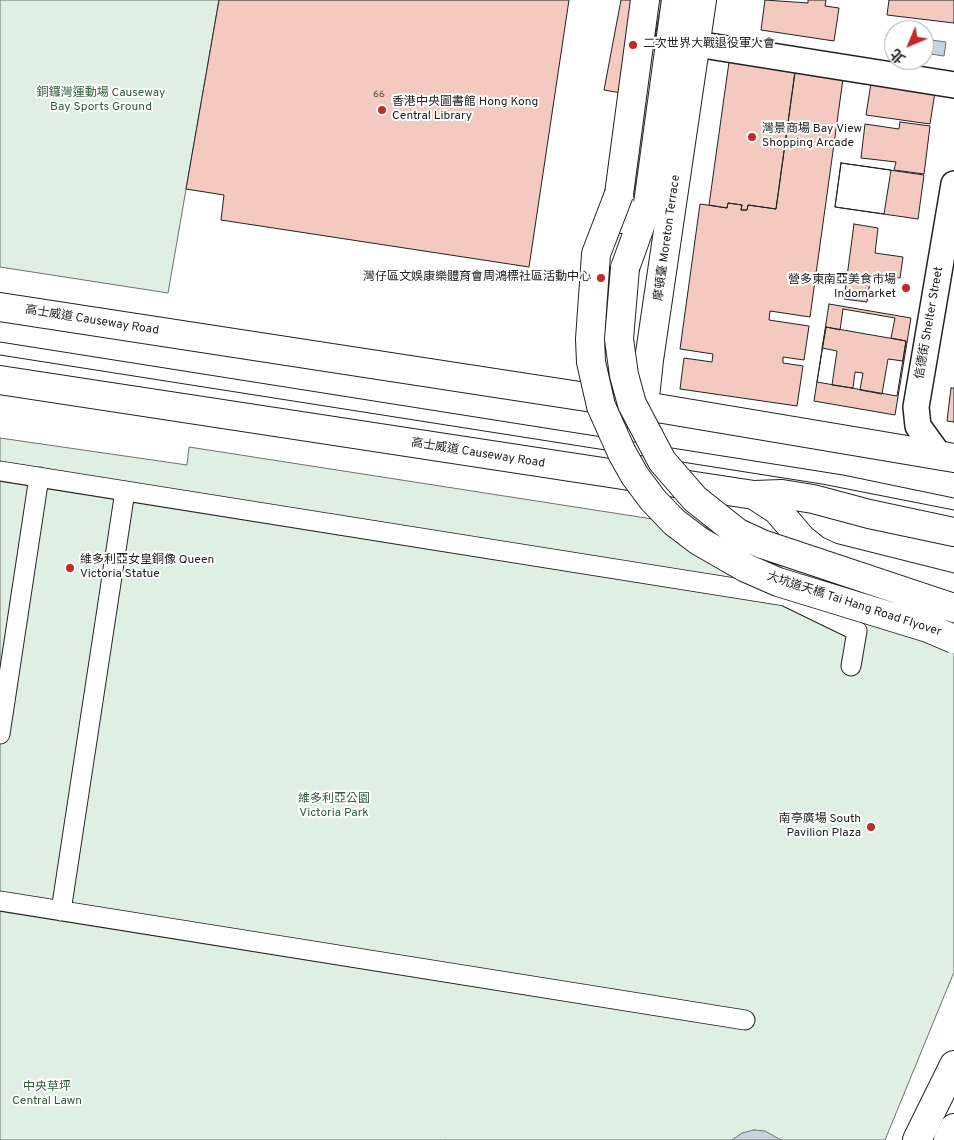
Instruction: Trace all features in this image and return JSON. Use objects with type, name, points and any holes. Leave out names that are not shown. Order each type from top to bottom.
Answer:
[{"type":"main road","name":"大坑道天橋 Tai Hang Road Flyover","points":[[645,0],[619,194],[625,268],[619,339],[624,375],[632,404],[662,461],[695,500],[724,523],[762,544],[954,608]]},
{"type":"main road","points":[[625,268],[648,204],[676,0]]},
{"type":"main road","name":"摩頓臺 Moreton Terrace","points":[[630,476],[640,444],[650,360],[702,0]]},
{"type":"main road","name":"大坑道天橋 Tai Hang Road Flyover","points":[[619,194],[596,254],[590,340],[591,362],[594,383],[610,428],[640,482],[674,522],[699,541],[746,568],[786,585],[928,628],[954,639]]},
{"type":"main road","name":"高士威道 Causeway Road","points":[[0,307],[645,406],[947,457]]},
{"type":"main road","name":"高士威道 Causeway Road","points":[[0,380],[630,476],[754,494],[782,494],[813,499],[870,514],[954,532]]},
{"type":"main road","points":[[754,494],[777,510],[802,539],[824,554],[848,563],[954,588]]},
{"type":"main road","points":[[917,1140],[954,1065]]},
{"type":"main road","points":[[948,1140],[954,1128]]},
{"type":"street","points":[[696,44],[954,85]]},
{"type":"street","name":"信德街 Shelter Street","points":[[947,457],[918,426],[916,407],[954,184]]},
{"type":"street","points":[[0,471],[785,596],[857,631],[851,666]]},
{"type":"street","points":[[0,734],[39,477]]},
{"type":"street","points":[[61,910],[125,491]]},
{"type":"street","points":[[0,901],[745,1020]]},
{"type":"green space","name":"銅鑼灣運動場 Causeway Bay Sports Ground","points":[[0,0],[219,0],[168,293],[0,267]]},
{"type":"green space","name":"維多利亞公園 Victoria Park","points":[[0,438],[187,465],[189,447],[704,527],[772,543],[770,563],[909,595],[954,610],[954,972],[885,1140],[0,1140]]},
{"type":"shaded area","points":[[934,40],[946,42],[944,56],[934,54]]},
{"type":"shaded area","points":[[754,1130],[765,1131],[781,1140],[732,1140],[742,1133]]},
{"type":"building","name":"香港中央圖書館 Hong Kong Central Library","points":[[219,0],[569,0],[529,267],[221,220],[224,195],[186,189]]},
{"type":"building","name":"二次世界大戰退役軍人會","points":[[621,0],[662,0],[644,97],[604,90]]},
{"type":"building","points":[[765,0],[808,3],[808,0],[826,0],[825,6],[839,8],[834,41],[761,30]]},
{"type":"building","points":[[889,0],[954,0],[954,23],[887,15]]},
{"type":"building","name":"灣景商場 Bay View Shopping Arcade","points":[[729,62],[795,72],[776,209],[748,205],[747,210],[741,210],[742,205],[728,203],[727,208],[709,205]]},
{"type":"building","points":[[795,72],[843,79],[810,317],[770,311],[769,320],[809,326],[804,360],[783,357],[783,363],[803,366],[797,406],[680,389],[684,358],[712,362],[713,354],[680,349],[700,204],[727,208],[728,203],[742,205],[741,210],[747,210],[748,205],[776,209]]},
{"type":"building","points":[[871,83],[935,92],[930,124],[866,115]]},
{"type":"building","points":[[900,122],[930,126],[924,174],[894,170],[896,162],[861,158],[865,124],[899,129]]},
{"type":"building","points":[[841,163],[891,170],[884,214],[835,207]]},
{"type":"building","points":[[841,163],[924,175],[918,219],[835,207]]},
{"type":"building","points":[[854,224],[878,228],[875,253],[903,257],[900,278],[871,274],[867,302],[844,299]]},
{"type":"building","points":[[829,304],[911,318],[895,415],[814,401]]},
{"type":"building","points":[[843,309],[895,318],[891,338],[906,341],[897,396],[817,382],[826,327],[840,330]]},
{"type":"building","points":[[826,327],[906,341],[903,361],[888,359],[882,394],[860,390],[863,373],[855,372],[853,388],[832,385],[837,351],[822,348]]},
{"type":"building","points":[[951,388],[954,388],[954,422],[947,421]]},
{"type":"tram line","points":[[0,342],[843,475],[954,498]]},
{"type":"tram line","points":[[0,355],[822,484],[954,510]]},
{"type":"place","name":"二次世界大戰退役軍人會","points":[[633,45]]},
{"type":"place","name":"香港中央圖書館 Hong Kong Central Library","points":[[382,110]]},
{"type":"place","name":"灣景商場 Bay View Shopping Arcade","points":[[752,137]]},
{"type":"place","name":"灣仔區文娛康樂體育會周鴻標社區活動中心","points":[[601,278]]},
{"type":"place","name":"營多東南亞美食市場 Indomarket","points":[[906,288]]},
{"type":"place","name":"維多利亞女皇銅像 Queen Victoria Statue","points":[[70,568]]},
{"type":"place","name":"南亭廣場 South Pavilion Plaza","points":[[871,827]]},
{"type":"park label","name":"中央草坪 Central Lawn","points":[[47,1095]]}]
